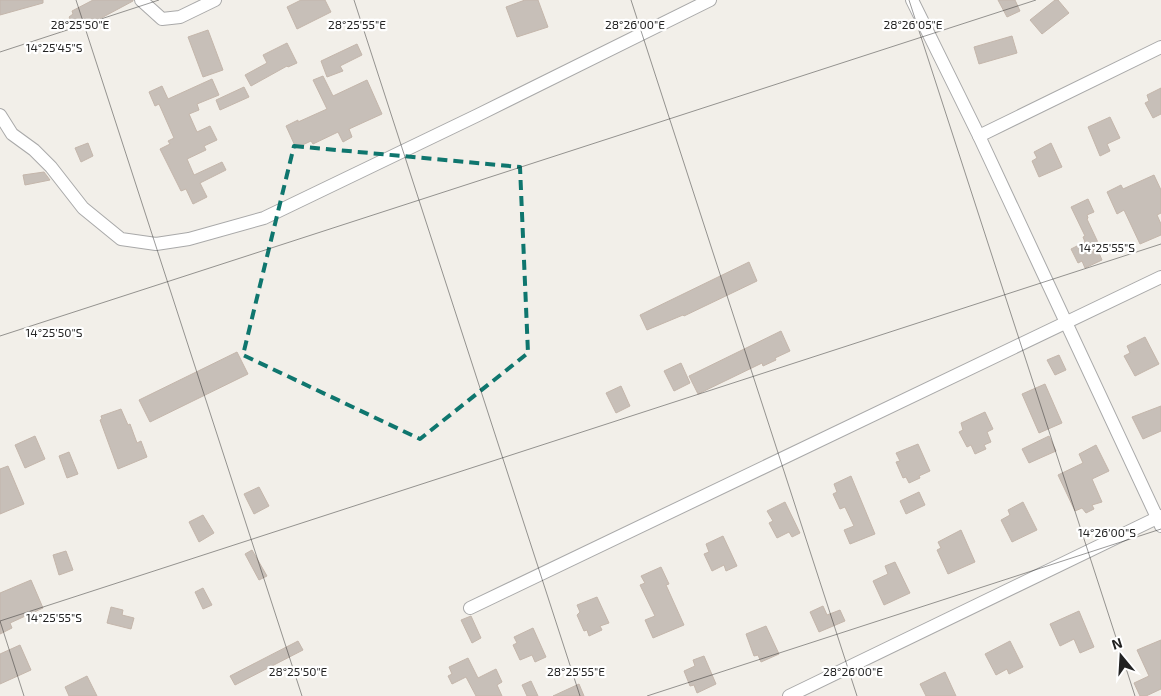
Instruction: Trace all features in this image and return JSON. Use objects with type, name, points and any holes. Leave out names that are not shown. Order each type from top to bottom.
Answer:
[{"type":"street","points":[[141,0],[162,19],[180,17],[215,0]]},
{"type":"street","points":[[0,115],[12,134],[34,150],[83,208],[121,239],[156,244],[189,239],[264,218],[710,0]]},
{"type":"street","points":[[790,696],[1160,520],[979,136],[912,0]]},
{"type":"street","points":[[979,136],[1161,47]]},
{"type":"street","points":[[470,608],[1066,321],[1161,278]]},
{"type":"highlighted area","points":[[294,146],[520,167],[528,353],[420,439],[243,355]]},
{"type":"building","points":[[0,0],[43,0],[43,3],[0,15]]},
{"type":"building","points":[[93,0],[133,1],[77,31],[69,17],[73,14],[72,11]]},
{"type":"building","points":[[301,0],[325,0],[331,12],[297,29],[287,7]]},
{"type":"building","points":[[525,0],[538,0],[548,27],[517,37],[506,7]]},
{"type":"building","points":[[998,0],[1015,0],[1020,11],[1007,17]]},
{"type":"building","points":[[1055,0],[1058,0],[1069,13],[1042,34],[1030,20]]},
{"type":"building","points":[[208,30],[223,70],[203,77],[188,37]]},
{"type":"building","points":[[1012,36],[1017,53],[979,64],[974,47]]},
{"type":"building","points":[[287,43],[297,63],[287,66],[251,86],[245,75],[267,63],[263,55]]},
{"type":"building","points":[[357,44],[362,55],[340,66],[343,71],[327,77],[321,61]]},
{"type":"building","points":[[323,76],[333,96],[367,80],[382,114],[349,129],[352,137],[343,142],[338,132],[313,144],[311,141],[296,148],[286,126],[327,109],[313,80]]},
{"type":"building","points":[[212,79],[219,95],[197,104],[199,110],[189,114],[197,132],[210,126],[217,140],[204,146],[206,150],[187,159],[194,175],[222,162],[226,170],[200,183],[207,197],[193,204],[186,189],[181,191],[160,149],[170,144],[168,141],[174,138],[159,104],[155,106],[149,92],[162,86],[168,99]]},
{"type":"building","points":[[244,87],[249,97],[220,110],[216,100]]},
{"type":"building","points":[[1161,88],[1161,114],[1153,118],[1145,103],[1149,101],[1147,95]]},
{"type":"building","points":[[1110,117],[1120,138],[1107,144],[1110,151],[1100,156],[1088,127]]},
{"type":"building","points":[[88,143],[93,156],[81,162],[75,148]]},
{"type":"building","points":[[1051,143],[1062,167],[1039,177],[1032,161],[1037,158],[1034,152]]},
{"type":"building","points":[[44,172],[50,180],[25,185],[23,175]]},
{"type":"building","points":[[1154,175],[1161,190],[1161,213],[1157,215],[1161,224],[1161,235],[1140,244],[1124,210],[1117,214],[1107,192],[1121,185],[1123,189]]},
{"type":"building","points":[[1088,199],[1094,212],[1087,215],[1087,219],[1102,251],[1099,253],[1102,260],[1085,268],[1082,261],[1078,263],[1071,249],[1085,242],[1083,237],[1085,236],[1071,207]]},
{"type":"building","points":[[749,262],[757,281],[684,316],[647,330],[640,315]]},
{"type":"building","points":[[781,331],[790,351],[775,358],[776,360],[763,366],[762,363],[698,394],[689,376]]},
{"type":"building","points":[[1145,337],[1159,364],[1135,376],[1124,356],[1130,353],[1127,346]]},
{"type":"building","points":[[237,352],[248,374],[150,422],[139,400]]},
{"type":"building","points":[[1059,355],[1066,370],[1055,375],[1047,360]]},
{"type":"building","points":[[681,363],[690,383],[674,391],[664,371]]},
{"type":"building","points":[[1045,384],[1062,423],[1039,433],[1022,394]]},
{"type":"building","points":[[621,386],[630,406],[616,413],[606,393]]},
{"type":"building","points":[[1161,406],[1161,431],[1143,439],[1132,417]]},
{"type":"building","points":[[121,409],[128,425],[130,424],[137,443],[141,441],[147,457],[118,469],[100,420],[102,419],[101,416]]},
{"type":"building","points":[[985,412],[993,429],[987,432],[991,442],[984,445],[986,449],[975,454],[971,445],[967,447],[959,432],[963,430],[961,423]]},
{"type":"building","points":[[35,436],[45,459],[25,468],[15,445]]},
{"type":"building","points":[[1049,436],[1056,451],[1029,463],[1022,449]]},
{"type":"building","points":[[918,444],[930,471],[909,483],[906,477],[903,478],[896,462],[900,461],[896,453]]},
{"type":"building","points":[[1096,445],[1109,471],[1092,479],[1102,502],[1092,505],[1094,509],[1086,513],[1082,508],[1075,511],[1058,475],[1083,463],[1079,454]]},
{"type":"building","points":[[69,452],[78,474],[67,478],[59,456]]},
{"type":"building","points":[[8,466],[24,504],[0,514],[0,469]]},
{"type":"building","points":[[851,476],[875,534],[850,544],[844,530],[854,526],[845,507],[840,509],[833,494],[837,492],[834,484]]},
{"type":"building","points":[[259,487],[269,506],[254,514],[244,494]]},
{"type":"building","points":[[919,492],[925,505],[906,514],[900,501]]},
{"type":"building","points":[[785,502],[800,533],[792,537],[789,532],[777,538],[769,523],[773,521],[767,511]]},
{"type":"building","points":[[1023,502],[1037,530],[1012,542],[1001,520],[1010,515],[1008,510]]},
{"type":"building","points":[[203,515],[214,533],[199,542],[189,522]]},
{"type":"building","points":[[961,530],[975,562],[948,574],[937,550],[941,548],[938,542]]},
{"type":"building","points":[[723,536],[737,566],[726,571],[724,565],[712,571],[704,554],[709,552],[706,544]]},
{"type":"building","points":[[252,550],[267,576],[259,580],[245,554]]},
{"type":"building","points":[[66,551],[73,570],[59,575],[53,555]]},
{"type":"building","points":[[895,562],[910,593],[884,605],[873,581],[888,574],[885,566]]},
{"type":"building","points":[[661,567],[669,584],[666,585],[684,625],[653,638],[645,620],[655,616],[640,585],[645,583],[641,576]]},
{"type":"building","points":[[31,580],[43,608],[10,623],[12,628],[0,634],[0,593]]},
{"type":"building","points":[[203,588],[212,605],[203,609],[195,592]]},
{"type":"building","points":[[597,597],[609,623],[600,626],[602,630],[589,636],[587,630],[584,631],[577,615],[580,612],[577,605]]},
{"type":"building","points":[[823,606],[827,615],[840,610],[845,621],[819,632],[810,612]]},
{"type":"building","points":[[111,607],[123,610],[122,615],[134,618],[131,629],[107,623]]},
{"type":"building","points":[[1079,611],[1094,647],[1080,653],[1074,639],[1060,646],[1050,624]]},
{"type":"building","points":[[471,616],[481,638],[472,643],[461,620]]},
{"type":"building","points":[[766,626],[779,654],[761,662],[758,655],[754,656],[746,634]]},
{"type":"building","points":[[533,628],[546,657],[535,662],[532,655],[520,660],[513,645],[517,643],[514,637]]},
{"type":"building","points":[[1161,640],[1161,689],[1146,696],[1140,696],[1134,683],[1149,676],[1137,650]]},
{"type":"building","points":[[298,641],[303,650],[235,685],[230,676]]},
{"type":"building","points":[[1010,641],[1023,667],[1009,674],[1007,669],[996,675],[985,654]]},
{"type":"building","points":[[20,645],[31,670],[0,684],[0,654]]},
{"type":"building","points":[[704,656],[716,684],[697,693],[694,685],[690,686],[684,671],[695,666],[693,660]]},
{"type":"building","points":[[468,658],[478,678],[496,669],[502,682],[497,685],[502,696],[476,696],[466,677],[452,684],[448,676],[452,674],[449,667]]},
{"type":"building","points":[[945,672],[956,696],[926,696],[920,684]]},
{"type":"building","points":[[87,676],[97,696],[69,696],[65,687]]},
{"type":"building","points":[[531,681],[538,696],[527,696],[522,685]]},
{"type":"building","points":[[579,684],[584,696],[553,696]]}]
